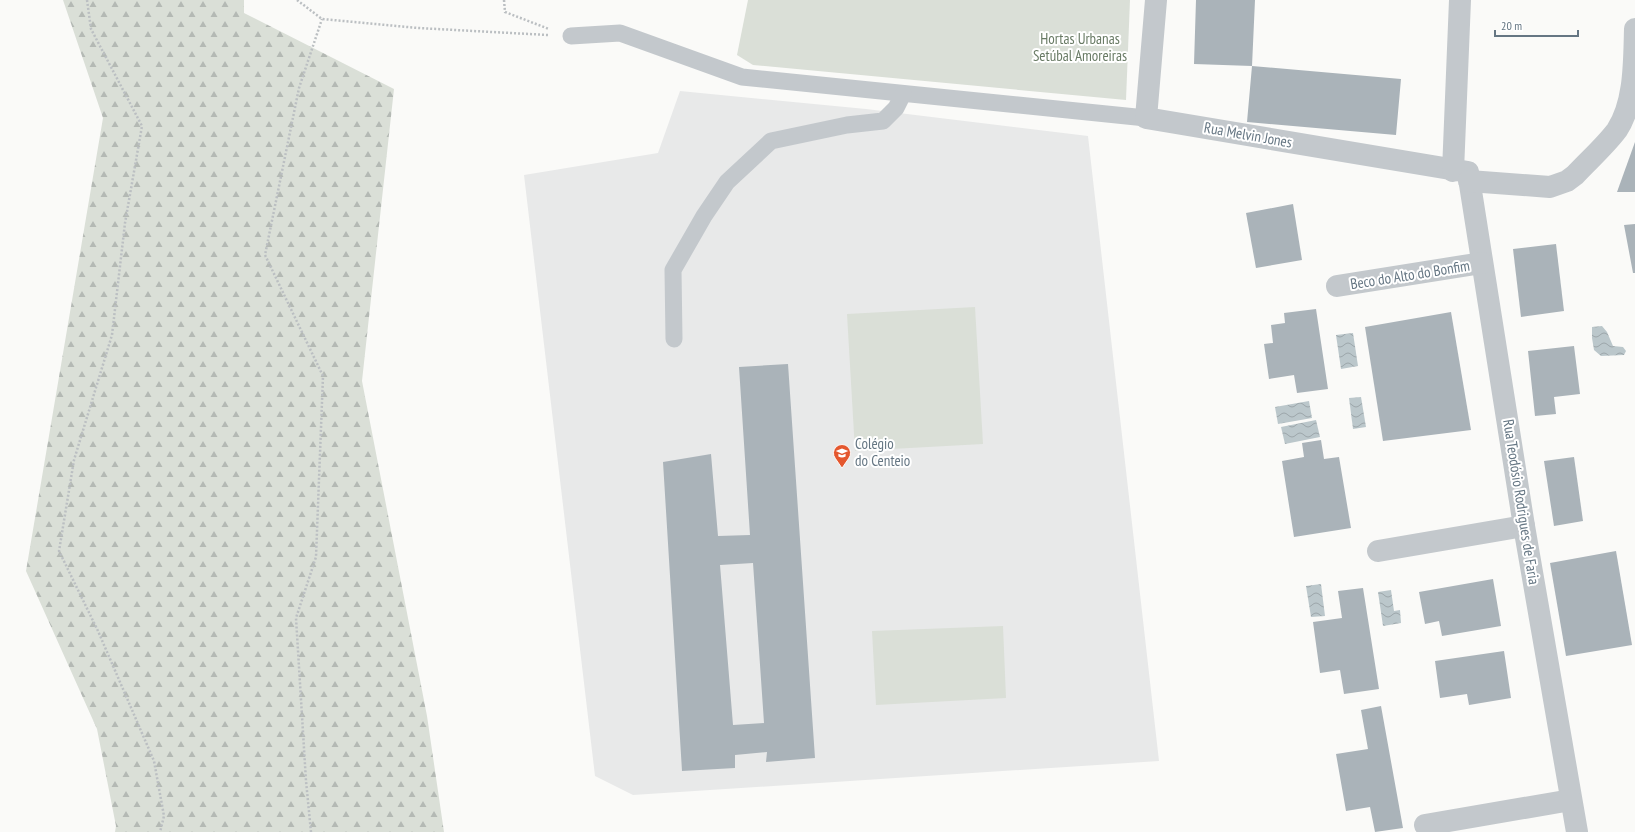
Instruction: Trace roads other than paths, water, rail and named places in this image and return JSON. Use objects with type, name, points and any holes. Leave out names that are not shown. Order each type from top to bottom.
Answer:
[{"type":"street","points":[[1146,118],[1156,0]]},
{"type":"street","name":"Rua Teodósio Rodrigues de Faria","points":[[1460,0],[1463,175],[1482,263],[1524,526],[1577,832]]},
{"type":"street","name":"Rua Melvin Jones","points":[[1146,118],[1463,175],[1550,187],[1567,181],[1575,175],[1617,131],[1627,114],[1633,94],[1635,29]]},
{"type":"street","name":"Beco do Alto do Bonfim","points":[[1337,286],[1482,263]]},
{"type":"street","points":[[1378,552],[1524,526]]},
{"type":"street","points":[[1425,825],[1571,800]]},
{"type":"lane","points":[[570,36],[620,34],[742,77],[1146,118]]},
{"type":"lane","points":[[674,339],[673,270],[704,216],[727,182],[770,141],[847,125],[883,121],[896,108],[903,94]]},
{"type":"water","points":[[1602,326],[1607,332],[1613,346],[1623,347],[1626,351],[1624,355],[1601,356],[1594,350],[1592,327]]},
{"type":"water","points":[[1353,333],[1358,366],[1341,369],[1336,335]]},
{"type":"water","points":[[1361,397],[1366,427],[1353,429],[1349,398]]},
{"type":"water","points":[[1309,401],[1312,418],[1278,424],[1275,407]]},
{"type":"water","points":[[1316,420],[1320,437],[1285,444],[1281,427]]},
{"type":"water","points":[[1321,584],[1325,616],[1311,617],[1306,586]]},
{"type":"water","points":[[1391,590],[1394,611],[1400,610],[1401,623],[1383,626],[1378,592]]},
{"type":"place","name":"Colégio do Centeio","points":[[842,468]]},
{"type":"park label","name":"Hortas Urbanas Setúbal Amoreiras","points":[[1080,48]]}]
